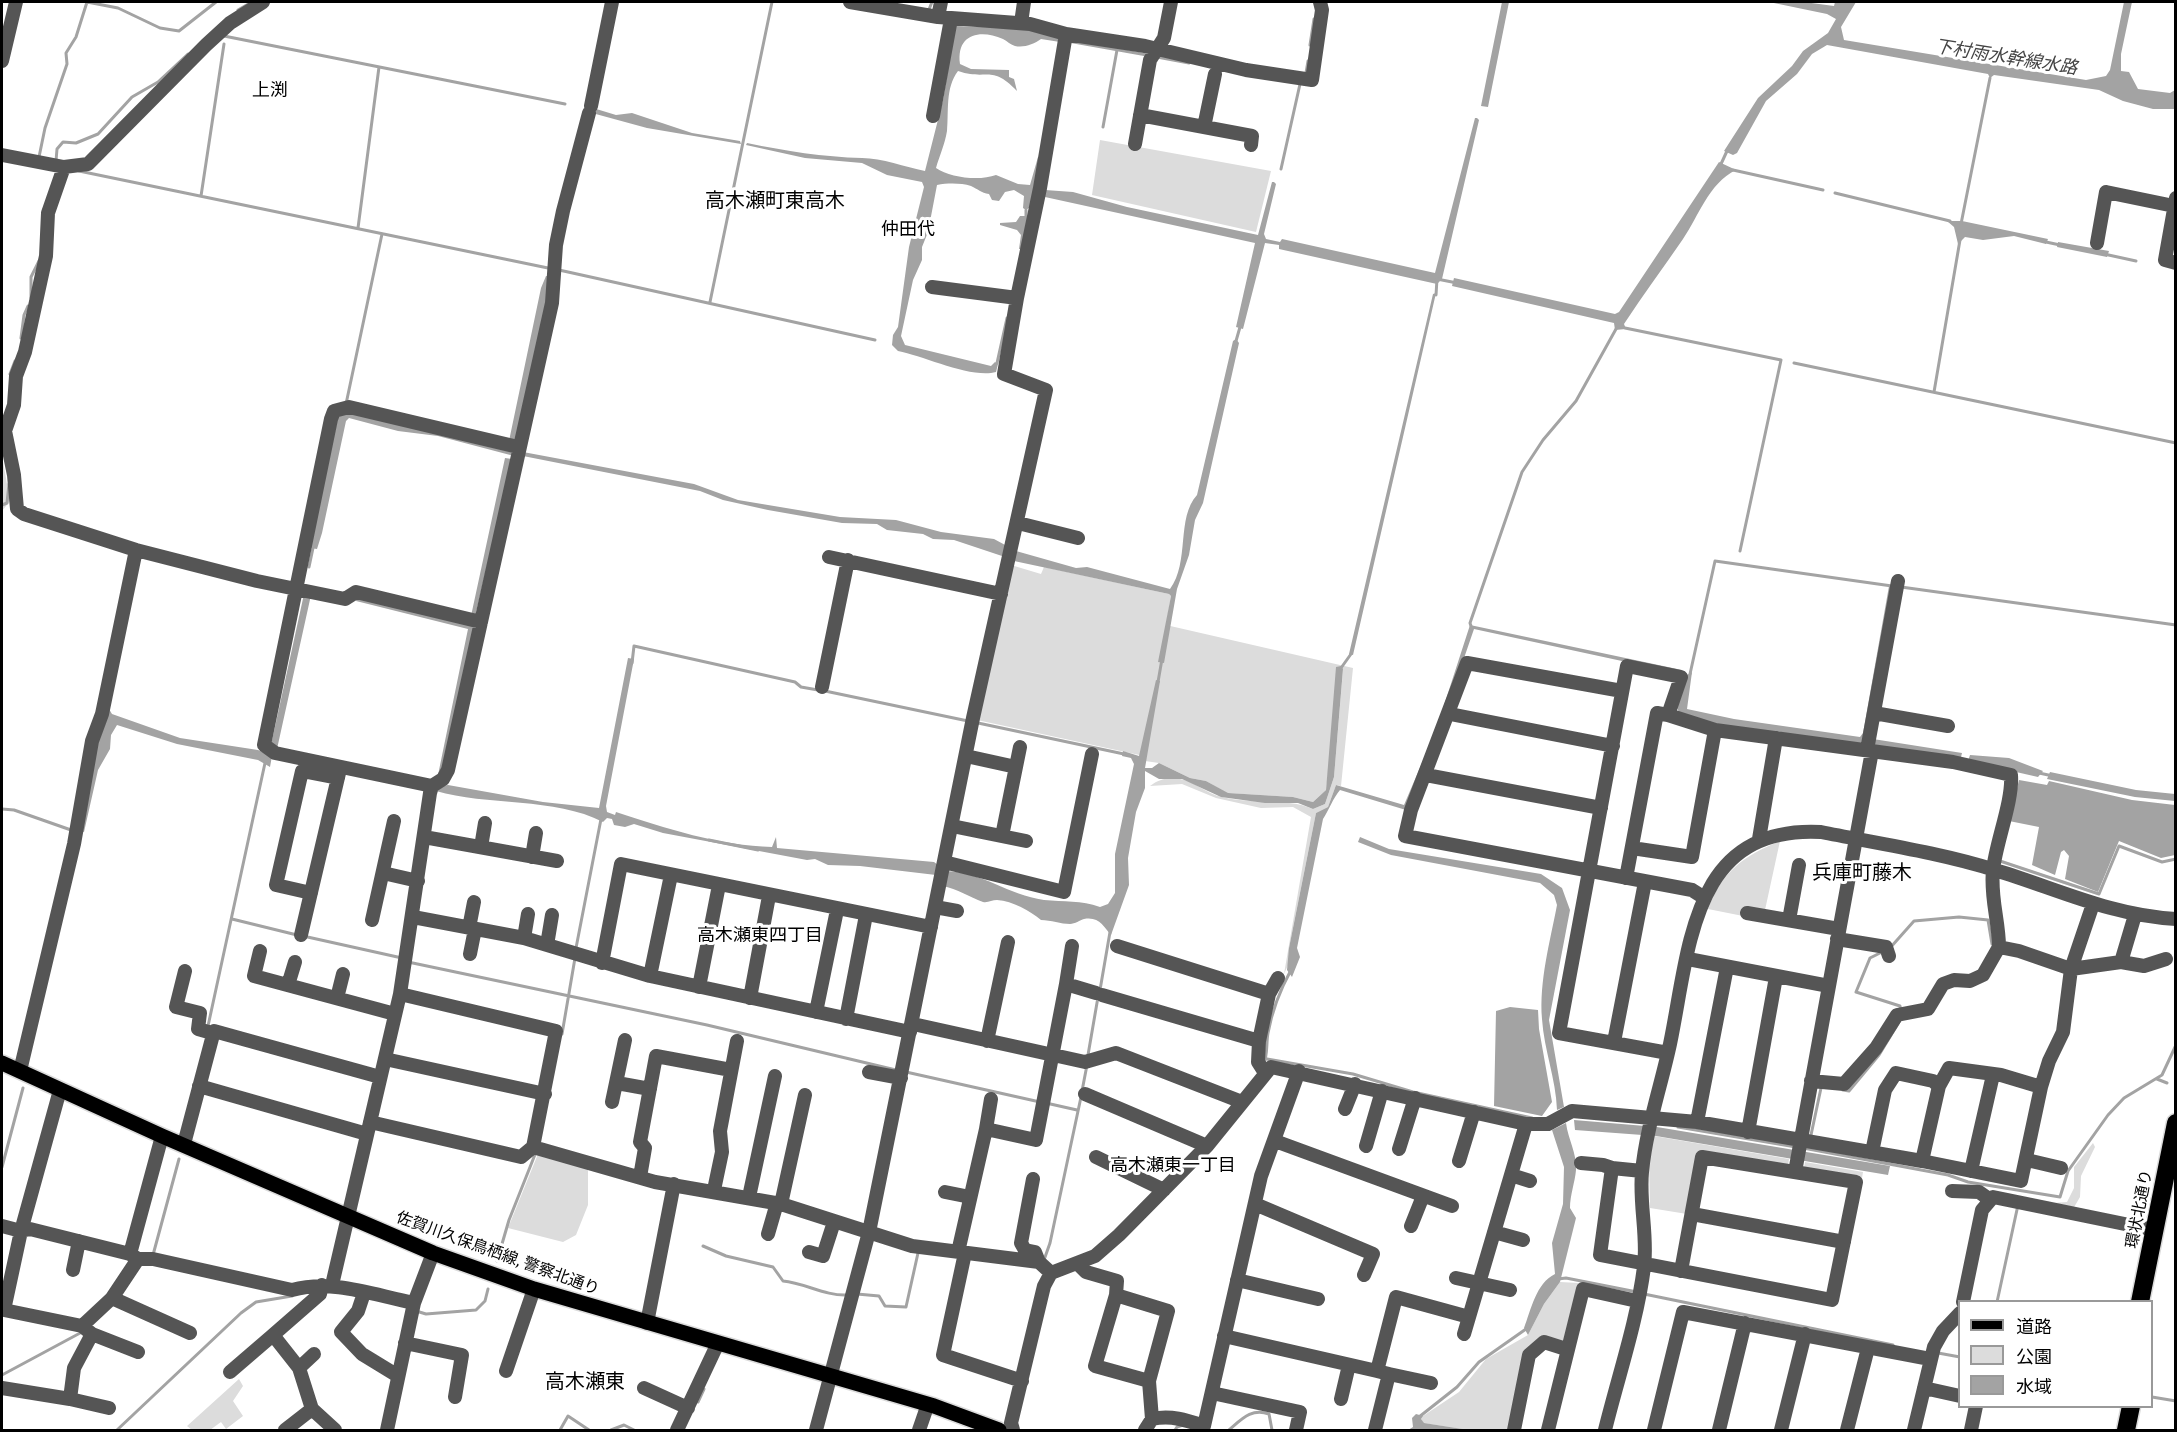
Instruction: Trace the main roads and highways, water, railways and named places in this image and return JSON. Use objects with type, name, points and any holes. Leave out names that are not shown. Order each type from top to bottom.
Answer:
[{"type":"highway","name":"環状北通り","points":[[2140,1300],[2175,1123]]},
{"type":"highway","name":"環状北通り","points":[[2151,1300],[2175,1181]]},
{"type":"highway","points":[[2114,1431],[2119,1408]]},
{"type":"highway","points":[[2126,1431],[2131,1408]]},
{"type":"main road","name":"佐賀川久保鳥栖線, 警察北通り","points":[[2,1064],[433,1253],[534,1289],[928,1404],[999,1431]]},
{"type":"water","points":[[1502,2],[1509,2],[1488,107],[1481,106]]},
{"type":"water","points":[[1769,2],[1804,2],[1834,6],[1835,2],[1856,2],[1841,27],[1844,40],[2086,80],[2106,76],[2110,70],[2124,2],[2132,2],[2121,54],[2121,71],[2129,72],[2138,89],[2170,93],[2175,90],[2175,109],[2153,109],[2123,101],[2099,90],[1994,75],[1990,78],[1988,74],[1827,45],[1812,54],[1797,74],[1766,101],[1737,153],[1733,155],[1724,151],[1758,98],[1792,66],[1803,51],[1828,33],[1836,19],[1827,14]]},
{"type":"water","points":[[955,26],[1026,28],[1061,39],[1060,42],[1041,39],[1022,46],[1015,46],[1003,39],[986,34],[971,36],[966,40],[960,54],[960,64],[971,69],[1009,70],[1009,77],[1014,79],[1017,91],[995,75],[968,74],[958,71],[949,92],[947,131],[936,168],[957,176],[974,178],[996,175],[1018,184],[1030,185],[1038,157],[1041,158],[1045,190],[1073,192],[1127,207],[1258,235],[1272,182],[1274,182],[1276,184],[1264,234],[1266,239],[1280,242],[1282,239],[1435,273],[1475,118],[1477,118],[1479,120],[1442,279],[1437,284],[1279,249],[1279,245],[1265,243],[1243,329],[1236,327],[1255,243],[1045,197],[1026,210],[1023,208],[1024,196],[1014,190],[1005,192],[999,201],[992,200],[989,194],[971,186],[941,184],[937,185],[928,232],[922,247],[922,260],[913,280],[901,336],[905,345],[991,366],[995,362],[998,364],[996,372],[961,370],[898,351],[892,345],[893,335],[898,327],[909,247],[924,187],[922,182],[887,175],[862,163],[805,158],[746,145],[747,143],[804,153],[877,159],[925,171],[943,100]]},
{"type":"water","points":[[593,108],[616,115],[632,113],[692,133],[740,141],[741,144],[647,128],[592,113]]},
{"type":"water","points":[[1719,162],[1736,170],[1718,183],[1711,192],[1683,239],[1624,324],[1626,329],[1615,330],[1614,323],[1452,286],[1454,278],[1615,314],[1619,312]]},
{"type":"water","points":[[1020,216],[1026,216],[1028,222],[1022,249],[1019,249],[1021,235],[1017,230],[1000,225],[1000,223],[1016,222]]},
{"type":"water","points":[[1947,221],[1962,221],[2048,239],[2046,244],[2014,236],[1983,240],[1965,237],[1958,244],[1954,227]]},
{"type":"water","points":[[2058,242],[2109,251],[2107,257],[2057,247]]},
{"type":"water","points":[[546,276],[549,276],[548,303],[517,443],[509,441],[541,288]]},
{"type":"water","points":[[1436,293],[1353,655],[1349,654],[1433,294]]},
{"type":"water","points":[[1236,339],[1239,343],[1203,503],[1195,520],[1189,555],[1177,589],[1164,663],[1158,662],[1171,596],[1169,594],[1014,561],[1016,551],[1076,568],[1087,567],[1170,589],[1180,566],[1187,516],[1197,495],[1233,341]]},
{"type":"water","points":[[343,412],[515,451],[514,456],[438,436],[398,431],[349,418],[346,421],[322,533],[317,549],[310,548],[338,417]]},
{"type":"water","points":[[523,452],[694,484],[738,500],[840,517],[896,520],[941,532],[994,539],[1007,546],[1005,557],[954,540],[933,539],[923,534],[887,530],[877,524],[842,523],[768,510],[723,500],[700,491],[523,456]]},
{"type":"water","points":[[505,458],[512,459],[475,617],[471,616]]},
{"type":"water","points":[[1889,586],[1892,586],[1863,746],[1712,723],[1680,714],[1677,708],[1687,675],[1692,672],[1687,709],[1734,719],[1860,737],[1863,733]]},
{"type":"water","points":[[304,594],[311,595],[277,749],[271,745]]},
{"type":"water","points":[[357,596],[475,626],[444,771],[438,775],[468,629],[356,601]]},
{"type":"water","points":[[1470,625],[1682,670],[1682,674],[1474,629],[1439,731],[1406,810],[1340,790],[1323,819],[1297,948],[1300,957],[1292,977],[1287,970],[1289,948],[1316,813],[1328,807],[1336,785],[1404,805],[1436,730]]},
{"type":"water","points":[[628,658],[634,659],[606,806],[607,812],[615,815],[616,812],[713,840],[772,847],[776,837],[777,848],[934,862],[938,865],[936,875],[860,866],[828,865],[815,859],[807,860],[663,833],[634,824],[625,827],[614,825],[612,819],[607,818],[603,822],[564,809],[476,799],[436,791],[448,785],[543,802],[599,808]]},
{"type":"water","points":[[1341,666],[1343,669],[1334,777],[1325,804],[1313,809],[1298,803],[1265,803],[1221,797],[1182,779],[1159,779],[1145,771],[1145,788],[1136,812],[1128,858],[1129,885],[1111,935],[1094,919],[1084,919],[1070,924],[1041,920],[1015,904],[997,900],[983,902],[942,886],[945,871],[959,872],[984,879],[1019,894],[1044,900],[1079,902],[1100,907],[1108,904],[1115,893],[1115,854],[1134,764],[1131,758],[1122,756],[1123,751],[1139,756],[1156,680],[1160,681],[1145,768],[1152,768],[1159,763],[1190,778],[1206,781],[1228,793],[1293,797],[1313,802],[1326,790],[1336,667]]},
{"type":"water","points":[[109,709],[112,714],[180,738],[258,750],[272,756],[270,767],[258,760],[177,744],[117,725],[111,735],[110,749],[98,770],[84,832],[79,831],[94,755]]},
{"type":"water","points":[[1873,739],[1962,753],[1960,761],[1872,748]]},
{"type":"water","points":[[1970,755],[2009,758],[2043,771],[2038,777],[1968,761]]},
{"type":"water","points":[[2050,772],[2136,790],[2175,794],[2175,801],[2135,797],[2047,779]]},
{"type":"water","points":[[2019,780],[2047,785],[2049,781],[2132,800],[2175,805],[2175,855],[2161,858],[2119,841],[2098,892],[2065,879],[2069,856],[2064,850],[2061,852],[2055,875],[2032,865],[2039,827],[2009,821]]},
{"type":"water","points":[[1360,837],[1389,849],[1541,874],[1562,888],[1570,910],[1549,1020],[1564,1107],[1557,1110],[1541,1005],[1548,947],[1557,905],[1554,895],[1540,883],[1391,855],[1358,842]]},
{"type":"water","points":[[1510,1007],[1538,1010],[1539,1029],[1552,1102],[1542,1116],[1494,1106],[1496,1011]]},
{"type":"water","points":[[1574,1120],[1657,1127],[1890,1166],[1888,1175],[1656,1136],[1575,1130]]},
{"type":"water","points":[[1566,1123],[1576,1164],[1570,1208],[1576,1218],[1560,1282],[1544,1304],[1528,1335],[1524,1328],[1535,1298],[1543,1284],[1555,1274],[1552,1243],[1563,1204],[1564,1167],[1552,1130]]},
{"type":"water","points":[[1416,1414],[1423,1416],[1421,1419],[1424,1423],[1469,1430],[1408,1430],[1413,1427],[1412,1418]]},
{"type":"waterway","points":[[87,2],[118,8],[160,28],[179,31],[216,2]]},
{"type":"waterway","points":[[39,157],[45,128],[67,64],[66,53],[76,37],[87,2]]},
{"type":"waterway","points":[[710,302],[772,2]]},
{"type":"waterway","points":[[928,12],[932,2]]},
{"type":"waterway","points":[[238,10],[250,3]]},
{"type":"waterway","points":[[1310,45],[1314,19]]},
{"type":"waterway","points":[[224,36],[565,104]]},
{"type":"waterway","points":[[1068,41],[1147,55]]},
{"type":"waterway","points":[[201,196],[224,44]]},
{"type":"waterway","points":[[1103,127],[1117,50]]},
{"type":"waterway","points":[[56,161],[57,149],[63,142],[76,143],[98,134],[132,97],[158,82],[188,54]]},
{"type":"waterway","points":[[1157,57],[1189,63]]},
{"type":"waterway","points":[[1306,73],[1308,61]]},
{"type":"waterway","points":[[358,228],[379,67]]},
{"type":"waterway","points":[[1961,224],[1990,78]]},
{"type":"waterway","points":[[1281,169],[1300,84]]},
{"type":"waterway","points":[[1721,164],[1727,151]]},
{"type":"waterway","points":[[1733,170],[1823,190]]},
{"type":"waterway","points":[[79,171],[548,268]]},
{"type":"waterway","points":[[1835,193],[1950,221]]},
{"type":"waterway","points":[[1026,210],[1026,220]]},
{"type":"waterway","points":[[346,404],[382,234]]},
{"type":"waterway","points":[[1934,392],[1960,240]]},
{"type":"waterway","points":[[2046,242],[2060,245]]},
{"type":"waterway","points":[[2104,254],[2136,261]]},
{"type":"waterway","points":[[31,298],[31,277],[39,261]]},
{"type":"waterway","points":[[559,270],[875,340]]},
{"type":"waterway","points":[[1436,295],[1437,279],[1457,283]]},
{"type":"waterway","points":[[21,338],[24,315],[28,306]]},
{"type":"waterway","points":[[997,363],[1007,318]]},
{"type":"waterway","points":[[1236,341],[1240,327]]},
{"type":"waterway","points":[[1625,328],[1781,360],[1740,551]]},
{"type":"waterway","points":[[1471,626],[1470,623],[1522,472],[1543,440],[1576,401],[1616,329]]},
{"type":"waterway","points":[[10,374],[15,361]]},
{"type":"waterway","points":[[1794,363],[2176,443]]},
{"type":"waterway","points":[[2,505],[7,503],[9,484]]},
{"type":"waterway","points":[[309,567],[313,548]]},
{"type":"waterway","points":[[1690,674],[1715,561],[1892,586]]},
{"type":"waterway","points":[[1901,587],[2176,625]]},
{"type":"waterway","points":[[632,663],[634,646],[795,682],[801,687],[818,690]]},
{"type":"waterway","points":[[1341,668],[1351,654]]},
{"type":"waterway","points":[[1158,682],[1162,659]]},
{"type":"waterway","points":[[825,691],[968,721]]},
{"type":"waterway","points":[[978,723],[1124,754]]},
{"type":"waterway","points":[[208,1026],[265,763]]},
{"type":"waterway","points":[[2039,773],[2053,776]]},
{"type":"waterway","points":[[2,809],[14,810],[71,830]]},
{"type":"waterway","points":[[576,948],[601,819]]},
{"type":"waterway","points":[[709,840],[758,850]]},
{"type":"waterway","points":[[2000,861],[2099,894],[2119,846],[2162,862],[2176,859]]},
{"type":"waterway","points":[[1890,948],[1914,921],[1959,917],[1988,920],[1992,944]]},
{"type":"waterway","points":[[232,919],[297,935]]},
{"type":"waterway","points":[[1100,990],[1110,932]]},
{"type":"waterway","points":[[303,936],[402,958]]},
{"type":"waterway","points":[[1884,951],[1870,958],[1856,992],[1900,1006],[1901,1011]]},
{"type":"waterway","points":[[562,1034],[575,958]]},
{"type":"waterway","points":[[408,962],[707,1025],[896,1070]]},
{"type":"waterway","points":[[1263,1065],[1272,1017],[1291,970]]},
{"type":"waterway","points":[[1088,1055],[1098,997]]},
{"type":"waterway","points":[[1843,1090],[1849,1091],[1879,1055],[1902,1017]]},
{"type":"waterway","points":[[1803,1148],[1948,1175],[1968,1182],[2060,1197],[2068,1171],[2108,1115],[2124,1098],[2162,1075],[2176,1045]]},
{"type":"waterway","points":[[1267,1059],[1353,1074],[1413,1092],[1532,1118]]},
{"type":"waterway","points":[[1082,1091],[1087,1065]]},
{"type":"waterway","points":[[906,1072],[1040,1102]]},
{"type":"waterway","points":[[2157,1079],[2167,1083]]},
{"type":"waterway","points":[[2,1167],[23,1088]]},
{"type":"waterway","points":[[1811,1135],[1821,1088]]},
{"type":"waterway","points":[[1044,1260],[1050,1243],[1081,1097]]},
{"type":"waterway","points":[[1046,1103],[1077,1110]]},
{"type":"waterway","points":[[1678,1127],[1796,1147]]},
{"type":"waterway","points":[[497,1261],[509,1220],[536,1152]]},
{"type":"waterway","points":[[153,1255],[179,1159]]},
{"type":"waterway","points":[[1997,1300],[2018,1205]]},
{"type":"waterway","points":[[703,1246],[726,1256],[773,1267],[783,1281],[831,1294],[847,1295]]},
{"type":"waterway","points":[[857,1294],[879,1296],[885,1306],[906,1307],[918,1253]]},
{"type":"waterway","points":[[1558,1279],[1566,1278],[1637,1292]]},
{"type":"waterway","points":[[416,1311],[426,1314],[476,1310],[485,1301],[488,1289]]},
{"type":"waterway","points":[[1644,1294],[1893,1345]]},
{"type":"waterway","points":[[117,1430],[241,1313],[256,1302],[292,1296]]},
{"type":"waterway","points":[[1419,1417],[1457,1387],[1479,1362],[1526,1329]]},
{"type":"waterway","points":[[2,1375],[82,1332]]},
{"type":"waterway","points":[[1938,1353],[1958,1357]]},
{"type":"waterway","points":[[698,1402],[704,1389]]},
{"type":"waterway","points":[[2153,1397],[2176,1401]]},
{"type":"waterway","points":[[1229,1430],[1247,1416],[1257,1412],[1269,1414],[1272,1430]]},
{"type":"waterway","points":[[560,1430],[568,1416],[589,1430]]},
{"type":"waterway","points":[[611,1430],[624,1425],[634,1430]]},
{"type":"waterway","points":[[1175,1430],[1183,1425]]},
{"type":"district","name":"上渕","points":[[270,90]]},
{"type":"district","name":"高木瀬町東高木","points":[[775,200]]},
{"type":"district","name":"仲田代","points":[[908,229]]},
{"type":"district","name":"兵庫町藤木","points":[[1862,872]]},
{"type":"district","name":"高木瀬東四丁目","points":[[760,935]]},
{"type":"district","name":"高木瀬東一丁目","points":[[1173,1165]]},
{"type":"district","name":"高木瀬東","points":[[585,1381]]},
{"type":"water label","name":"下村雨水幹線水路","points":[[2006,57]]}]
